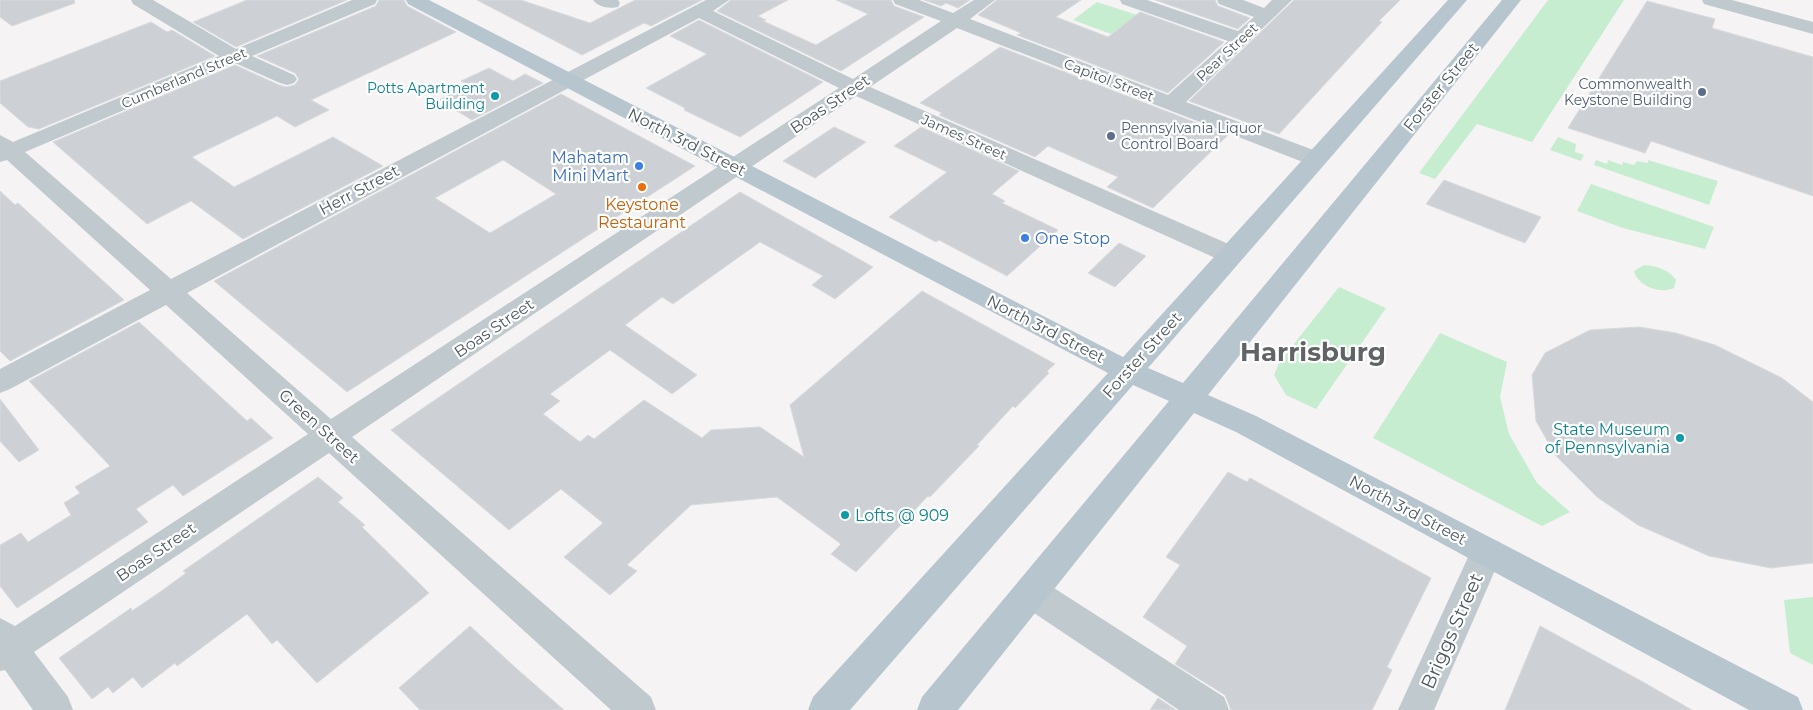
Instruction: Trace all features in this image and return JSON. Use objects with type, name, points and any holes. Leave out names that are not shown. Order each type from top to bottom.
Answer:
[{"type":"main road","name":"Forster Street","points":[[826,710],[1458,0]]},
{"type":"main road","name":"Forster Street","points":[[935,710],[1512,0]]},
{"type":"main road","name":"North 3rd Street","points":[[418,1],[1090,353],[1246,424],[1785,710]]},
{"type":"street","points":[[140,0],[235,56],[287,79]]},
{"type":"street","name":"Cumberland Street","points":[[3,150],[368,0]]},
{"type":"street","name":"Herr Street","points":[[0,382],[720,0]]},
{"type":"street","name":"Capitol Street","points":[[902,0],[1316,159]]},
{"type":"street","name":"Boas Street","points":[[4,646],[330,436],[986,0]]},
{"type":"street","points":[[1129,0],[1242,39]]},
{"type":"street","points":[[1226,0],[1267,15]]},
{"type":"street","name":"Pear Street","points":[[1171,104],[1284,0]]},
{"type":"street","points":[[1711,0],[1813,28]]},
{"type":"street","name":"James Street","points":[[699,11],[854,88],[1231,255]]},
{"type":"street","name":"Green Street","points":[[3,150],[168,292],[638,710]]},
{"type":"street","name":"Briggs Street","points":[[1416,710],[1487,552]]},
{"type":"street","points":[[1031,592],[1211,710]]},
{"type":"street","points":[[4,646],[55,710]]},
{"type":"green space","points":[[1548,0],[1624,0],[1532,142],[1477,124],[1435,179],[1419,173]]},
{"type":"green space","points":[[1097,2],[1137,15],[1111,34],[1073,20]]},
{"type":"green space","points":[[1558,137],[1576,144],[1575,152],[1584,155],[1581,161],[1550,150]]},
{"type":"green space","points":[[1596,160],[1607,164],[1608,160],[1622,165],[1623,162],[1634,165],[1637,161],[1648,163],[1648,160],[1718,181],[1709,205],[1594,165]]},
{"type":"green space","points":[[1591,184],[1714,227],[1705,249],[1623,228],[1577,211]]},
{"type":"green space","points":[[1644,265],[1658,268],[1670,274],[1676,280],[1674,288],[1663,290],[1645,285],[1636,277],[1634,271]]},
{"type":"green space","points":[[1339,287],[1386,308],[1316,409],[1286,395],[1274,375],[1279,363]]},
{"type":"green space","points":[[1440,333],[1507,362],[1500,397],[1509,434],[1537,483],[1570,512],[1542,526],[1373,438]]},
{"type":"green space","points":[[1813,597],[1813,665],[1790,653],[1784,600]]},
{"type":"building","points":[[0,0],[74,0],[75,3],[12,26],[0,17]]},
{"type":"building","points":[[247,0],[347,0],[236,47],[193,22]]},
{"type":"building","points":[[379,0],[404,0],[407,6],[456,32],[311,100],[329,110],[295,127],[277,116],[192,157],[234,187],[333,137],[383,166],[243,239],[191,201],[147,224],[53,142],[235,65],[279,85],[286,87],[295,85],[299,79],[295,73],[257,56],[376,6]]},
{"type":"building","points":[[477,0],[521,0],[590,23],[635,0],[702,0],[651,26],[644,23],[582,55]]},
{"type":"building","points":[[731,0],[788,0],[758,16],[766,20],[763,21],[816,45],[868,14],[836,0],[891,0],[894,6],[924,17],[841,71],[717,11]]},
{"type":"building","points":[[924,0],[970,0],[958,8],[946,3],[941,6]]},
{"type":"building","points":[[997,0],[1081,0],[1056,17],[1108,37],[1140,12],[1224,42],[1168,93],[1017,35],[1021,33],[978,15]]},
{"type":"building","points":[[1155,0],[1215,0],[1218,6],[1250,18],[1238,29]]},
{"type":"building","points":[[1294,0],[1400,0],[1379,21],[1382,22],[1279,134],[1189,101]]},
{"type":"building","name":"Commonwealth Keystone Building","points":[[1647,1],[1715,19],[1712,28],[1813,57],[1813,196],[1651,141],[1645,153],[1568,128]]},
{"type":"building","points":[[699,20],[823,82],[740,137],[684,110],[685,108],[646,88],[707,54],[670,36]]},
{"type":"building","points":[[151,22],[167,32],[172,30],[215,56],[39,129],[28,127],[0,103],[0,81]]},
{"type":"building","name":"Pennsylvania Liquor Control Board","points":[[1000,47],[1228,135],[1153,208],[1107,187],[1118,177],[1048,146],[1035,157],[939,115],[942,113],[920,103]]},
{"type":"building","points":[[489,68],[513,81],[525,74],[543,83],[472,120],[439,100],[468,85],[461,81]]},
{"type":"building","points":[[561,94],[695,166],[347,392],[214,281]],"holes":[[[503,160],[556,194],[490,233],[435,198]]]},
{"type":"building","points":[[834,127],[866,142],[815,178],[783,161]]},
{"type":"building","points":[[921,127],[1019,171],[992,194],[1005,201],[1002,203],[1058,230],[1007,276],[939,240],[936,242],[889,217],[947,172],[894,146]]},
{"type":"building","points":[[1444,180],[1541,217],[1525,243],[1426,204]]},
{"type":"building","points":[[0,191],[15,205],[18,203],[124,300],[10,361],[0,351]]},
{"type":"building","points":[[740,192],[873,267],[835,299],[812,285],[823,276],[760,242],[673,304],[662,297],[625,325],[697,375],[672,394],[610,350],[550,394],[560,401],[543,414],[580,442],[588,435],[594,439],[644,400],[702,438],[711,430],[760,427],[804,457],[790,405],[922,291],[1055,364],[1047,371],[1049,373],[1015,408],[1013,406],[977,445],[979,446],[930,497],[928,496],[856,572],[831,554],[841,544],[777,497],[691,505],[627,565],[637,571],[610,595],[564,557],[603,523],[561,489],[509,530],[391,430]]},
{"type":"building","points":[[1119,243],[1146,256],[1115,287],[1088,273]]},
{"type":"building","points":[[139,322],[247,421],[251,418],[273,438],[183,496],[173,485],[136,509],[148,522],[17,608],[0,586],[0,545],[21,533],[28,542],[71,515],[64,503],[80,493],[75,487],[110,466],[29,381]]},
{"type":"building","name":"State Museum of Pennsylvania","points":[[1639,327],[1676,333],[1715,345],[1782,378],[1813,402],[1813,563],[1771,568],[1709,556],[1638,525],[1597,497],[1556,456],[1536,421],[1532,375],[1545,353],[1590,330]]},
{"type":"building","points":[[0,399],[39,450],[19,462],[0,441]]},
{"type":"building","points":[[1228,472],[1247,482],[1250,478],[1431,578],[1387,667],[1392,670],[1372,710],[1231,710],[1225,695],[1175,664],[1187,646],[1143,617],[1180,565],[1166,557]]},
{"type":"building","points":[[318,477],[343,498],[338,502],[365,525],[362,527],[429,593],[317,683],[277,640],[272,644],[247,614],[177,666],[175,663],[142,688],[133,677],[113,693],[108,687],[92,699],[59,658],[131,608],[132,611],[160,592],[186,573],[183,571]]},
{"type":"building","points":[[470,626],[564,710],[420,710],[399,688]]},
{"type":"building","points":[[1540,626],[1643,682],[1692,710],[1505,710]]},
{"type":"building","points":[[1158,698],[1176,710],[1150,710]]},
{"type":"place","name":"Commonwealth Keystone Building","points":[[1702,92]]},
{"type":"place","name":"Potts Apartment Building","points":[[495,96]]},
{"type":"place","name":"Pennsylvania Liquor Control Board","points":[[1111,136]]},
{"type":"place","name":"Mahatam Mini Mart","points":[[639,166]]},
{"type":"place","name":"Keystone Restaurant","points":[[642,187]]},
{"type":"place","name":"One Stop","points":[[1025,238]]},
{"type":"place","name":"State Museum of Pennsylvania","points":[[1680,438]]},
{"type":"place","name":"Lofts @ 909","points":[[845,515]]},
{"type":"district","name":"Harrisburg","points":[[1313,352]]}]
